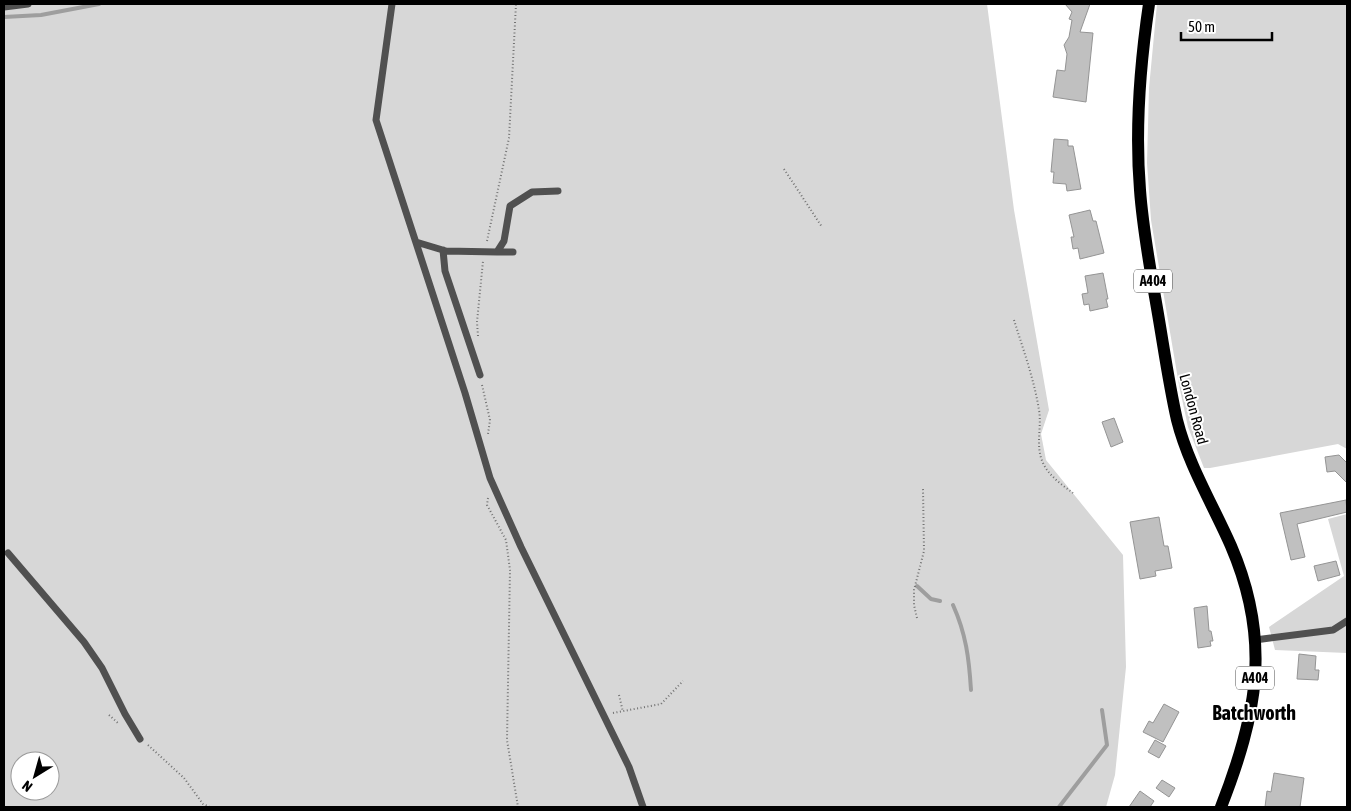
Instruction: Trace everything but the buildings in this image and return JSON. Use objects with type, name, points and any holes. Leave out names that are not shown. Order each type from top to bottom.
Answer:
[{"type":"main road","name":"London Road","points":[[1149,4],[1138,138],[1140,189],[1145,236],[1163,348],[1178,421],[1196,469],[1242,573],[1248,595],[1255,640],[1256,667],[1249,723],[1235,771],[1221,807]]},
{"type":"lane","points":[[4,7],[28,4]]},
{"type":"lane","points":[[392,4],[376,120],[465,393],[490,478],[521,547],[629,767],[643,807]]},
{"type":"lane","points":[[496,252],[504,241],[510,206],[532,192],[558,191]]},
{"type":"lane","points":[[416,242],[443,250],[513,252]]},
{"type":"lane","points":[[443,250],[445,271],[480,374]]},
{"type":"lane","points":[[8,553],[93,655],[140,738]]},
{"type":"lane","points":[[1255,640],[1333,630],[1347,621]]},
{"type":"path","points":[[478,340],[477,322],[484,252],[509,138],[516,4]]},
{"type":"path","points":[[784,169],[822,227]]},
{"type":"path","points":[[1014,320],[1037,399],[1040,422],[1038,443],[1043,463],[1055,479],[1073,493]]},
{"type":"path","points":[[480,374],[490,420],[487,439]]},
{"type":"path","points":[[490,478],[487,504],[506,540],[510,570],[507,740],[518,807]]},
{"type":"path","points":[[917,618],[914,605],[914,590],[924,551],[923,489]]},
{"type":"path","points":[[603,715],[661,704],[683,681]]},
{"type":"path","points":[[619,695],[623,712]]},
{"type":"path","points":[[109,715],[123,726]]},
{"type":"path","points":[[140,738],[184,778],[203,804],[210,807]]},
{"type":"shaded area","points":[[4,4],[987,4],[1014,210],[1049,410],[1041,434],[1046,460],[1123,555],[1126,667],[1115,775],[1106,807],[4,807]]},
{"type":"shaded area","points":[[1157,4],[1347,4],[1347,449],[1338,444],[1204,468],[1188,427],[1179,385],[1151,220],[1147,163],[1149,88]]},
{"type":"shaded area","points":[[1347,514],[1347,653],[1275,650],[1269,627],[1344,576],[1328,519]]},
{"type":"waterway","points":[[4,17],[41,15],[99,4]]},
{"type":"waterway","points":[[917,586],[931,599],[940,601]]},
{"type":"waterway","points":[[953,605],[966,646],[971,690]]},
{"type":"waterway","points":[[1059,807],[1107,745],[1102,710]]},
{"type":"district","name":"Batchworth","points":[[1254,712]]}]
